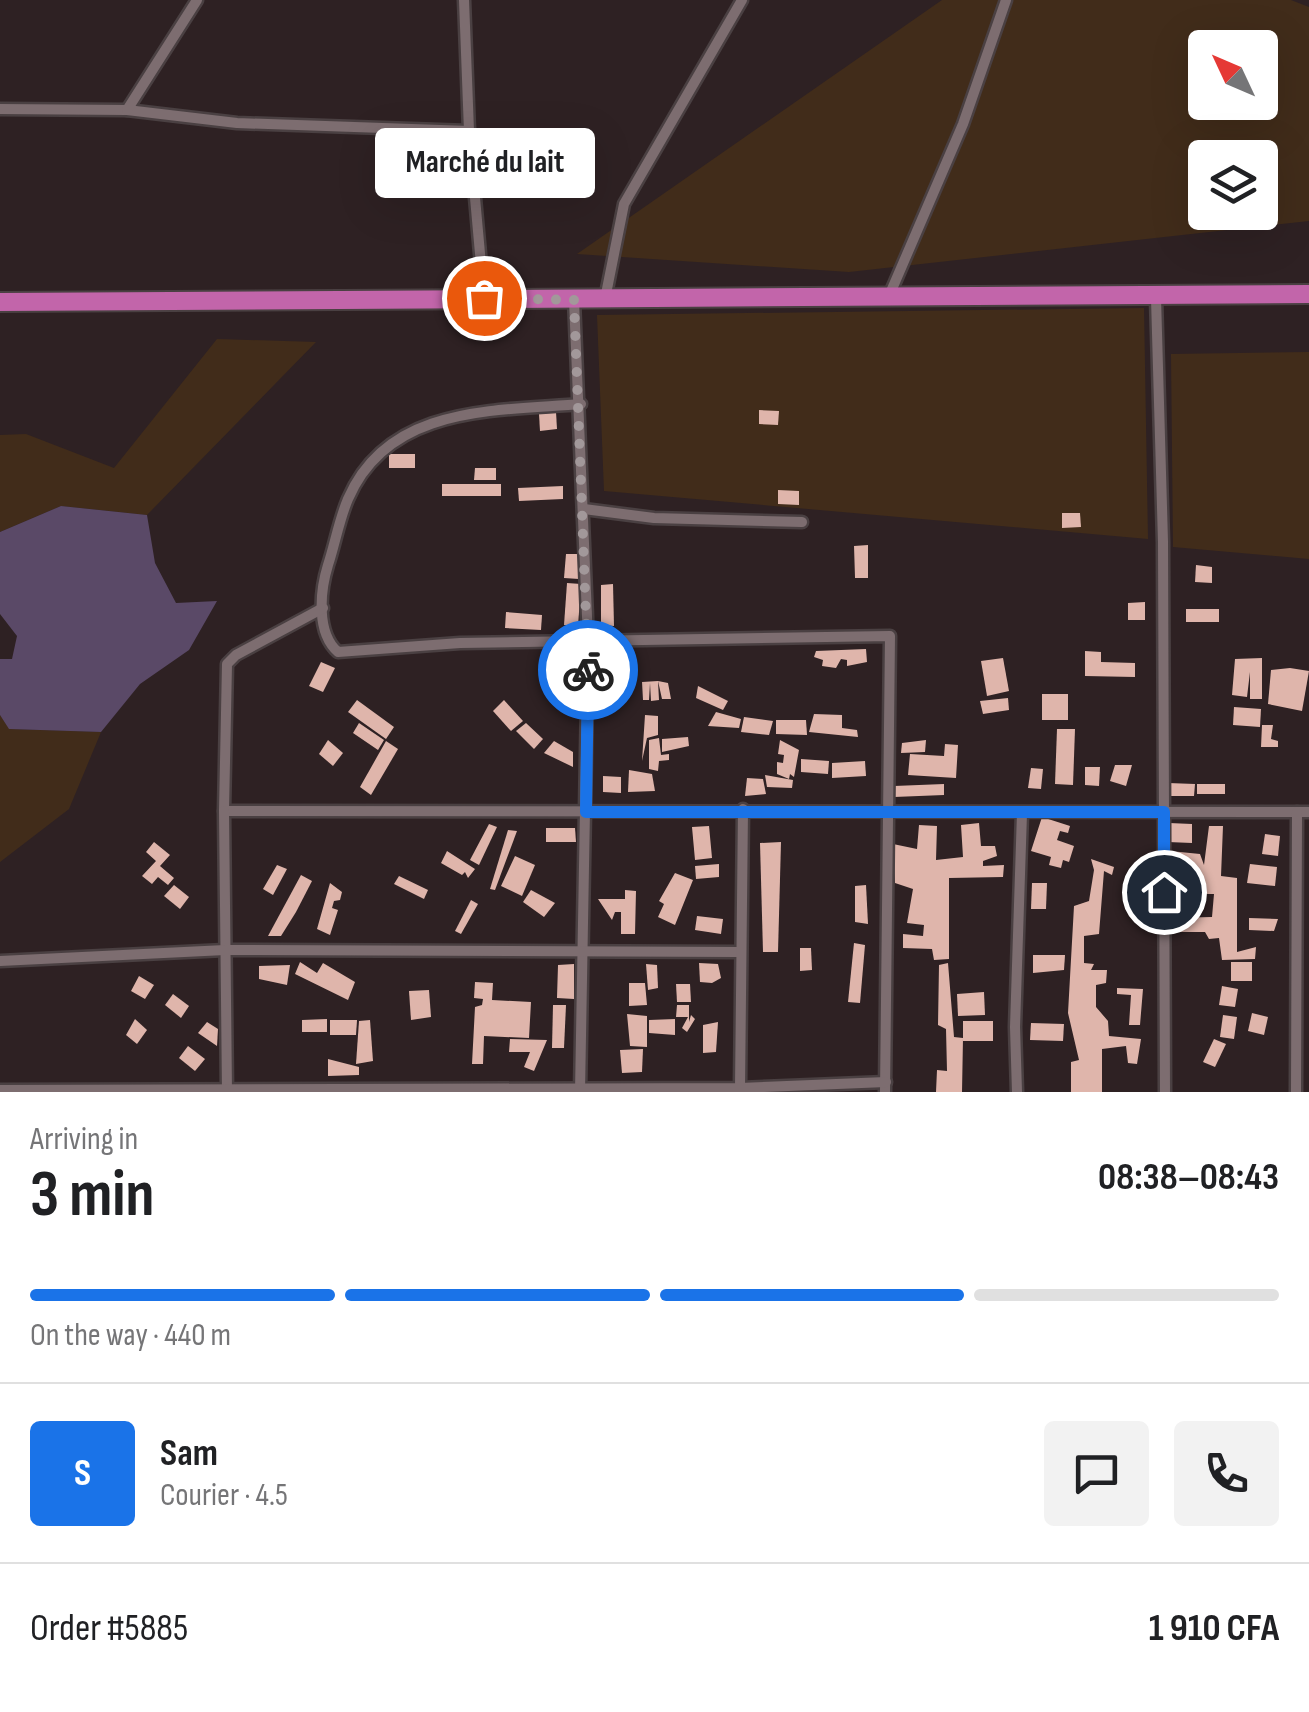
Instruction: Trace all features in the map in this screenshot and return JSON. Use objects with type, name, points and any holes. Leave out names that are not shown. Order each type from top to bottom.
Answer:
[{"type":"highway","points":[[0,302],[1156,298],[1309,294]]},
{"type":"street","points":[[127,110],[197,0]]},
{"type":"street","points":[[464,0],[469,131],[484,298]]},
{"type":"street","points":[[605,300],[624,204],[742,0]]},
{"type":"street","points":[[888,299],[963,124],[1006,0]]},
{"type":"street","points":[[0,109],[127,110],[237,123],[469,131]]},
{"type":"street","points":[[1156,298],[1165,1092]]},
{"type":"street","points":[[574,300],[588,641],[580,1090]]},
{"type":"street","points":[[0,1090],[886,1087],[890,636],[460,643],[338,652],[326,637],[325,576],[348,499],[389,444],[450,415],[580,404]]},
{"type":"street","points":[[584,508],[654,518],[802,522]]},
{"type":"street","points":[[227,1091],[226,664],[323,608]]},
{"type":"street","points":[[740,1088],[738,952],[743,809]]},
{"type":"street","points":[[224,811],[1303,812],[1296,1092]]},
{"type":"street","points":[[1017,1092],[1015,1026],[1022,813]]},
{"type":"street","points":[[0,961],[226,950],[738,952]]},
{"type":"shaded area","points":[[942,0],[1291,0],[1309,7],[1309,221],[1278,224],[1278,140],[1188,140],[1188,230],[1228,230],[849,272],[577,254]]},
{"type":"shaded area","points":[[1144,308],[1148,539],[604,491],[597,315]]},
{"type":"shaded area","points":[[217,339],[316,342],[147,515],[61,506],[0,532],[0,435],[26,434],[114,468]]},
{"type":"shaded area","points":[[1309,352],[1309,559],[1173,547],[1171,354]]},
{"type":"shaded area","points":[[61,506],[147,515],[155,563],[176,603],[217,601],[189,650],[140,684],[101,732],[9,729],[0,715],[0,659],[12,659],[17,636],[0,614],[0,532]]},
{"type":"shaded area","points":[[0,715],[10,729],[101,732],[69,809],[0,862]]},
{"type":"building","points":[[759,410],[779,411],[778,425],[759,424]]},
{"type":"building","points":[[556,412],[557,429],[540,431],[539,414]]},
{"type":"building","points":[[389,454],[415,454],[415,468],[389,468]]},
{"type":"building","points":[[475,468],[496,468],[496,480],[474,480]]},
{"type":"building","points":[[442,484],[501,484],[501,496],[442,496]]},
{"type":"building","points":[[563,486],[563,499],[519,501],[518,488]]},
{"type":"building","points":[[778,490],[799,491],[799,505],[778,504]]},
{"type":"building","points":[[1062,513],[1080,513],[1081,527],[1062,528]]},
{"type":"building","points":[[868,545],[868,578],[855,578],[854,546]]},
{"type":"building","points":[[566,554],[581,554],[579,579],[564,578]]},
{"type":"building","points":[[1196,565],[1212,567],[1212,583],[1195,582]]},
{"type":"building","points":[[567,583],[581,584],[578,626],[564,625]]},
{"type":"building","points":[[613,584],[614,626],[601,625],[601,585]]},
{"type":"building","points":[[1145,602],[1145,620],[1128,620],[1128,603]]},
{"type":"building","points":[[1186,609],[1219,609],[1219,622],[1186,622]]},
{"type":"building","points":[[506,612],[542,615],[541,630],[505,628]]},
{"type":"building","points":[[629,649],[615,671],[605,669],[604,650]]},
{"type":"building","points":[[866,649],[867,662],[847,666],[847,660],[841,659],[836,668],[822,666],[823,660],[814,657],[816,651]]},
{"type":"building","points":[[565,651],[579,652],[578,677],[564,675]]},
{"type":"building","points":[[1085,651],[1101,652],[1101,662],[1135,663],[1135,677],[1085,676]]},
{"type":"building","points":[[1003,658],[1009,691],[987,696],[981,661]]},
{"type":"building","points":[[1262,658],[1262,699],[1250,699],[1250,672],[1247,697],[1232,695],[1235,659]]},
{"type":"building","points":[[321,662],[335,668],[323,692],[309,686]]},
{"type":"building","points":[[1271,670],[1309,671],[1302,711],[1268,704]]},
{"type":"building","points":[[658,681],[668,683],[671,699],[662,699]]},
{"type":"building","points":[[658,681],[659,700],[651,701],[650,683],[649,700],[643,700],[642,682]]},
{"type":"building","points":[[698,686],[728,701],[723,710],[696,698]]},
{"type":"building","points":[[1042,694],[1068,694],[1068,720],[1042,720]]},
{"type":"building","points":[[1008,698],[1009,710],[983,714],[980,701]]},
{"type":"building","points":[[357,700],[394,727],[386,739],[348,712]]},
{"type":"building","points":[[504,700],[523,721],[511,731],[493,711]]},
{"type":"building","points":[[1234,707],[1261,709],[1260,727],[1233,725]]},
{"type":"building","points":[[716,712],[741,719],[739,728],[708,726]]},
{"type":"building","points":[[814,714],[842,715],[842,728],[857,730],[858,737],[809,732]]},
{"type":"building","points":[[645,715],[658,716],[658,735],[647,738],[642,761]]},
{"type":"building","points":[[744,717],[773,721],[769,735],[741,732]]},
{"type":"building","points":[[776,720],[806,720],[807,735],[776,734]]},
{"type":"building","points":[[359,723],[384,740],[378,750],[353,733]]},
{"type":"building","points":[[526,723],[543,739],[534,749],[516,731]]},
{"type":"building","points":[[1262,725],[1273,725],[1271,739],[1278,741],[1278,747],[1261,747]]},
{"type":"building","points":[[1057,729],[1075,729],[1073,785],[1055,784]]},
{"type":"building","points":[[688,737],[689,746],[662,752],[662,739]]},
{"type":"building","points":[[659,738],[661,755],[669,754],[669,760],[659,761],[658,771],[649,769],[649,740]]},
{"type":"building","points":[[328,740],[343,753],[333,766],[319,754]]},
{"type":"building","points":[[780,740],[799,750],[794,777],[790,774],[789,779],[777,774],[777,762],[783,763],[784,755],[778,754]]},
{"type":"building","points":[[926,740],[925,752],[901,753],[902,743]]},
{"type":"building","points":[[386,741],[398,749],[371,795],[360,787]]},
{"type":"building","points":[[554,741],[573,752],[573,767],[544,753]]},
{"type":"building","points":[[945,744],[958,745],[956,778],[908,775],[910,754],[944,756]]},
{"type":"building","points":[[801,759],[829,761],[828,774],[801,772]]},
{"type":"building","points":[[865,761],[866,776],[832,778],[832,763]]},
{"type":"building","points":[[1115,765],[1132,765],[1126,786],[1110,781]]},
{"type":"building","points":[[1085,767],[1100,767],[1099,786],[1085,785]]},
{"type":"building","points":[[1031,768],[1043,769],[1041,789],[1028,788]]},
{"type":"building","points":[[629,770],[652,774],[655,791],[628,792]]},
{"type":"building","points":[[765,775],[793,780],[792,788],[767,787]]},
{"type":"building","points":[[603,776],[621,777],[621,793],[603,792]]},
{"type":"building","points":[[747,778],[763,779],[766,794],[745,796]]},
{"type":"building","points":[[1168,783],[1195,784],[1194,796],[1168,796]]},
{"type":"building","points":[[944,784],[944,795],[894,797],[894,786]]},
{"type":"building","points":[[1197,784],[1225,784],[1225,794],[1197,794]]},
{"type":"building","points":[[1042,817],[1070,826],[1068,833],[1060,831],[1057,840],[1074,846],[1069,862],[1063,860],[1061,868],[1049,865],[1051,857],[1031,851]]},
{"type":"building","points":[[979,823],[981,846],[995,846],[997,856],[983,861],[983,866],[1004,865],[1003,877],[949,878],[949,959],[934,960],[932,949],[903,948],[903,934],[923,936],[924,925],[907,923],[913,889],[895,883],[893,844],[917,849],[919,825],[937,826],[936,860],[963,857],[961,825]]},
{"type":"building","points":[[1169,823],[1192,824],[1192,843],[1168,842]]},
{"type":"building","points":[[489,824],[497,827],[479,865],[470,860]]},
{"type":"building","points":[[709,826],[712,858],[695,860],[692,827]]},
{"type":"building","points":[[1209,826],[1223,826],[1221,876],[1237,878],[1237,952],[1256,947],[1255,959],[1222,960],[1219,938],[1209,939],[1205,932],[1168,932],[1169,918],[1212,917],[1214,894],[1204,894],[1203,881],[1167,876],[1170,851],[1200,854],[1204,865]]},
{"type":"building","points":[[546,828],[575,828],[576,842],[546,842]]},
{"type":"building","points":[[508,830],[517,831],[495,890],[490,889]]},
{"type":"building","points":[[1265,834],[1280,836],[1278,856],[1262,854]]},
{"type":"building","points":[[154,842],[170,855],[160,866],[174,878],[168,885],[158,877],[152,884],[142,876],[156,861],[146,852]]},
{"type":"building","points":[[781,842],[778,952],[763,952],[760,843]]},
{"type":"building","points":[[447,851],[475,869],[468,878],[465,872],[462,875],[441,863]]},
{"type":"building","points":[[515,856],[535,865],[522,896],[501,886]]},
{"type":"building","points":[[1091,859],[1114,867],[1112,875],[1104,871],[1099,934],[1084,936],[1084,963],[1094,964],[1091,970],[1107,970],[1106,983],[1096,985],[1096,1007],[1108,1021],[1109,1036],[1141,1039],[1137,1064],[1128,1063],[1126,1046],[1102,1049],[1102,1092],[1071,1092],[1071,1062],[1079,1060],[1068,1013],[1074,906],[1089,901],[1094,870]]},
{"type":"building","points":[[719,864],[719,877],[696,879],[695,866]]},
{"type":"building","points":[[1250,864],[1277,867],[1275,886],[1247,883]]},
{"type":"building","points":[[277,865],[287,869],[273,895],[263,889]]},
{"type":"building","points":[[675,873],[693,880],[675,925],[658,917],[664,904],[659,901]]},
{"type":"building","points":[[301,875],[312,881],[296,912],[281,936],[268,936]]},
{"type":"building","points":[[399,876],[428,890],[424,899],[394,884]]},
{"type":"building","points":[[330,883],[342,892],[332,908],[338,910],[330,935],[317,929]]},
{"type":"building","points":[[1032,883],[1047,883],[1046,909],[1031,909]]},
{"type":"building","points":[[174,885],[189,897],[180,909],[164,896]]},
{"type":"building","points":[[866,885],[868,924],[855,922],[855,886]]},
{"type":"building","points":[[531,890],[555,903],[544,917],[523,902]]},
{"type":"building","points":[[625,890],[636,891],[635,934],[621,934],[621,912],[615,912],[612,920],[598,899],[625,899]]},
{"type":"building","points":[[471,900],[478,904],[461,934],[455,931]]},
{"type":"building","points":[[697,916],[723,919],[721,934],[695,930]]},
{"type":"building","points":[[1249,918],[1278,919],[1274,931],[1249,930]]},
{"type":"building","points":[[854,943],[865,945],[860,1003],[848,1002]]},
{"type":"building","points":[[800,948],[811,948],[812,970],[800,971]]},
{"type":"building","points":[[1033,955],[1065,955],[1064,970],[1033,973]]},
{"type":"building","points":[[300,962],[317,973],[323,963],[355,982],[348,1000],[295,974]]},
{"type":"building","points":[[1231,962],[1252,962],[1252,981],[1231,981]]},
{"type":"building","points":[[699,963],[718,964],[721,978],[712,983],[700,982]]},
{"type":"building","points":[[948,963],[954,1037],[963,1038],[962,1092],[936,1092],[937,1070],[947,1071],[946,1029],[938,1025],[939,965]]},
{"type":"building","points":[[574,964],[574,999],[557,998],[558,965]]},
{"type":"building","points":[[646,964],[657,965],[658,988],[648,990]]},
{"type":"building","points":[[290,965],[287,985],[259,979],[259,966]]},
{"type":"building","points":[[139,976],[154,985],[145,999],[131,991]]},
{"type":"building","points":[[475,982],[493,983],[492,1000],[531,1002],[529,1038],[484,1036],[483,1064],[472,1064],[475,1007],[482,1005],[483,999],[474,998]]},
{"type":"building","points":[[629,983],[645,983],[647,1005],[629,1006]]},
{"type":"building","points":[[676,984],[690,984],[691,1002],[677,1002]]},
{"type":"building","points":[[1222,986],[1238,989],[1235,1007],[1219,1005]]},
{"type":"building","points":[[1117,988],[1143,989],[1140,1025],[1129,1025],[1131,995],[1117,994]]},
{"type":"building","points":[[429,990],[431,1017],[411,1020],[409,991]]},
{"type":"building","points":[[984,992],[985,1015],[958,1016],[957,994]]},
{"type":"building","points":[[173,994],[189,1006],[181,1018],[165,1005]]},
{"type":"building","points":[[553,1005],[566,1005],[564,1048],[552,1048]]},
{"type":"building","points":[[677,1005],[689,1005],[689,1022],[691,1015],[695,1019],[687,1032],[682,1028],[688,1017],[676,1017]]},
{"type":"building","points":[[1252,1013],[1268,1017],[1264,1035],[1248,1031]]},
{"type":"building","points":[[627,1014],[647,1016],[647,1047],[630,1046]]},
{"type":"building","points":[[1223,1015],[1237,1017],[1234,1039],[1220,1037]]},
{"type":"building","points":[[135,1019],[147,1030],[137,1044],[126,1035]]},
{"type":"building","points":[[327,1019],[327,1032],[302,1032],[302,1020]]},
{"type":"building","points":[[675,1019],[675,1035],[649,1033],[649,1020]]},
{"type":"building","points":[[330,1020],[357,1020],[356,1035],[330,1035]]},
{"type":"building","points":[[370,1020],[373,1061],[356,1064],[359,1021]]},
{"type":"building","points":[[963,1021],[993,1021],[993,1041],[963,1041]]},
{"type":"building","points":[[207,1022],[218,1029],[217,1046],[198,1033]]},
{"type":"building","points":[[718,1022],[716,1052],[703,1053],[703,1025]]},
{"type":"building","points":[[1031,1023],[1064,1024],[1063,1041],[1030,1040]]},
{"type":"building","points":[[510,1039],[547,1040],[534,1071],[524,1067],[530,1052],[509,1052]]},
{"type":"building","points":[[1214,1039],[1226,1044],[1215,1067],[1203,1062]]},
{"type":"building","points":[[188,1046],[205,1059],[195,1071],[179,1058]]},
{"type":"building","points":[[643,1049],[642,1072],[622,1073],[620,1050]]},
{"type":"building","points":[[328,1059],[359,1067],[359,1075],[328,1076]]},
{"type":"way so far","points":[[484,298],[574,300],[588,670]]},
{"type":"place","name":"Marché du lait","points":[[484,298]]},
{"type":"route","points":[[588,670],[586,812],[1164,812],[1164,892]]}]
